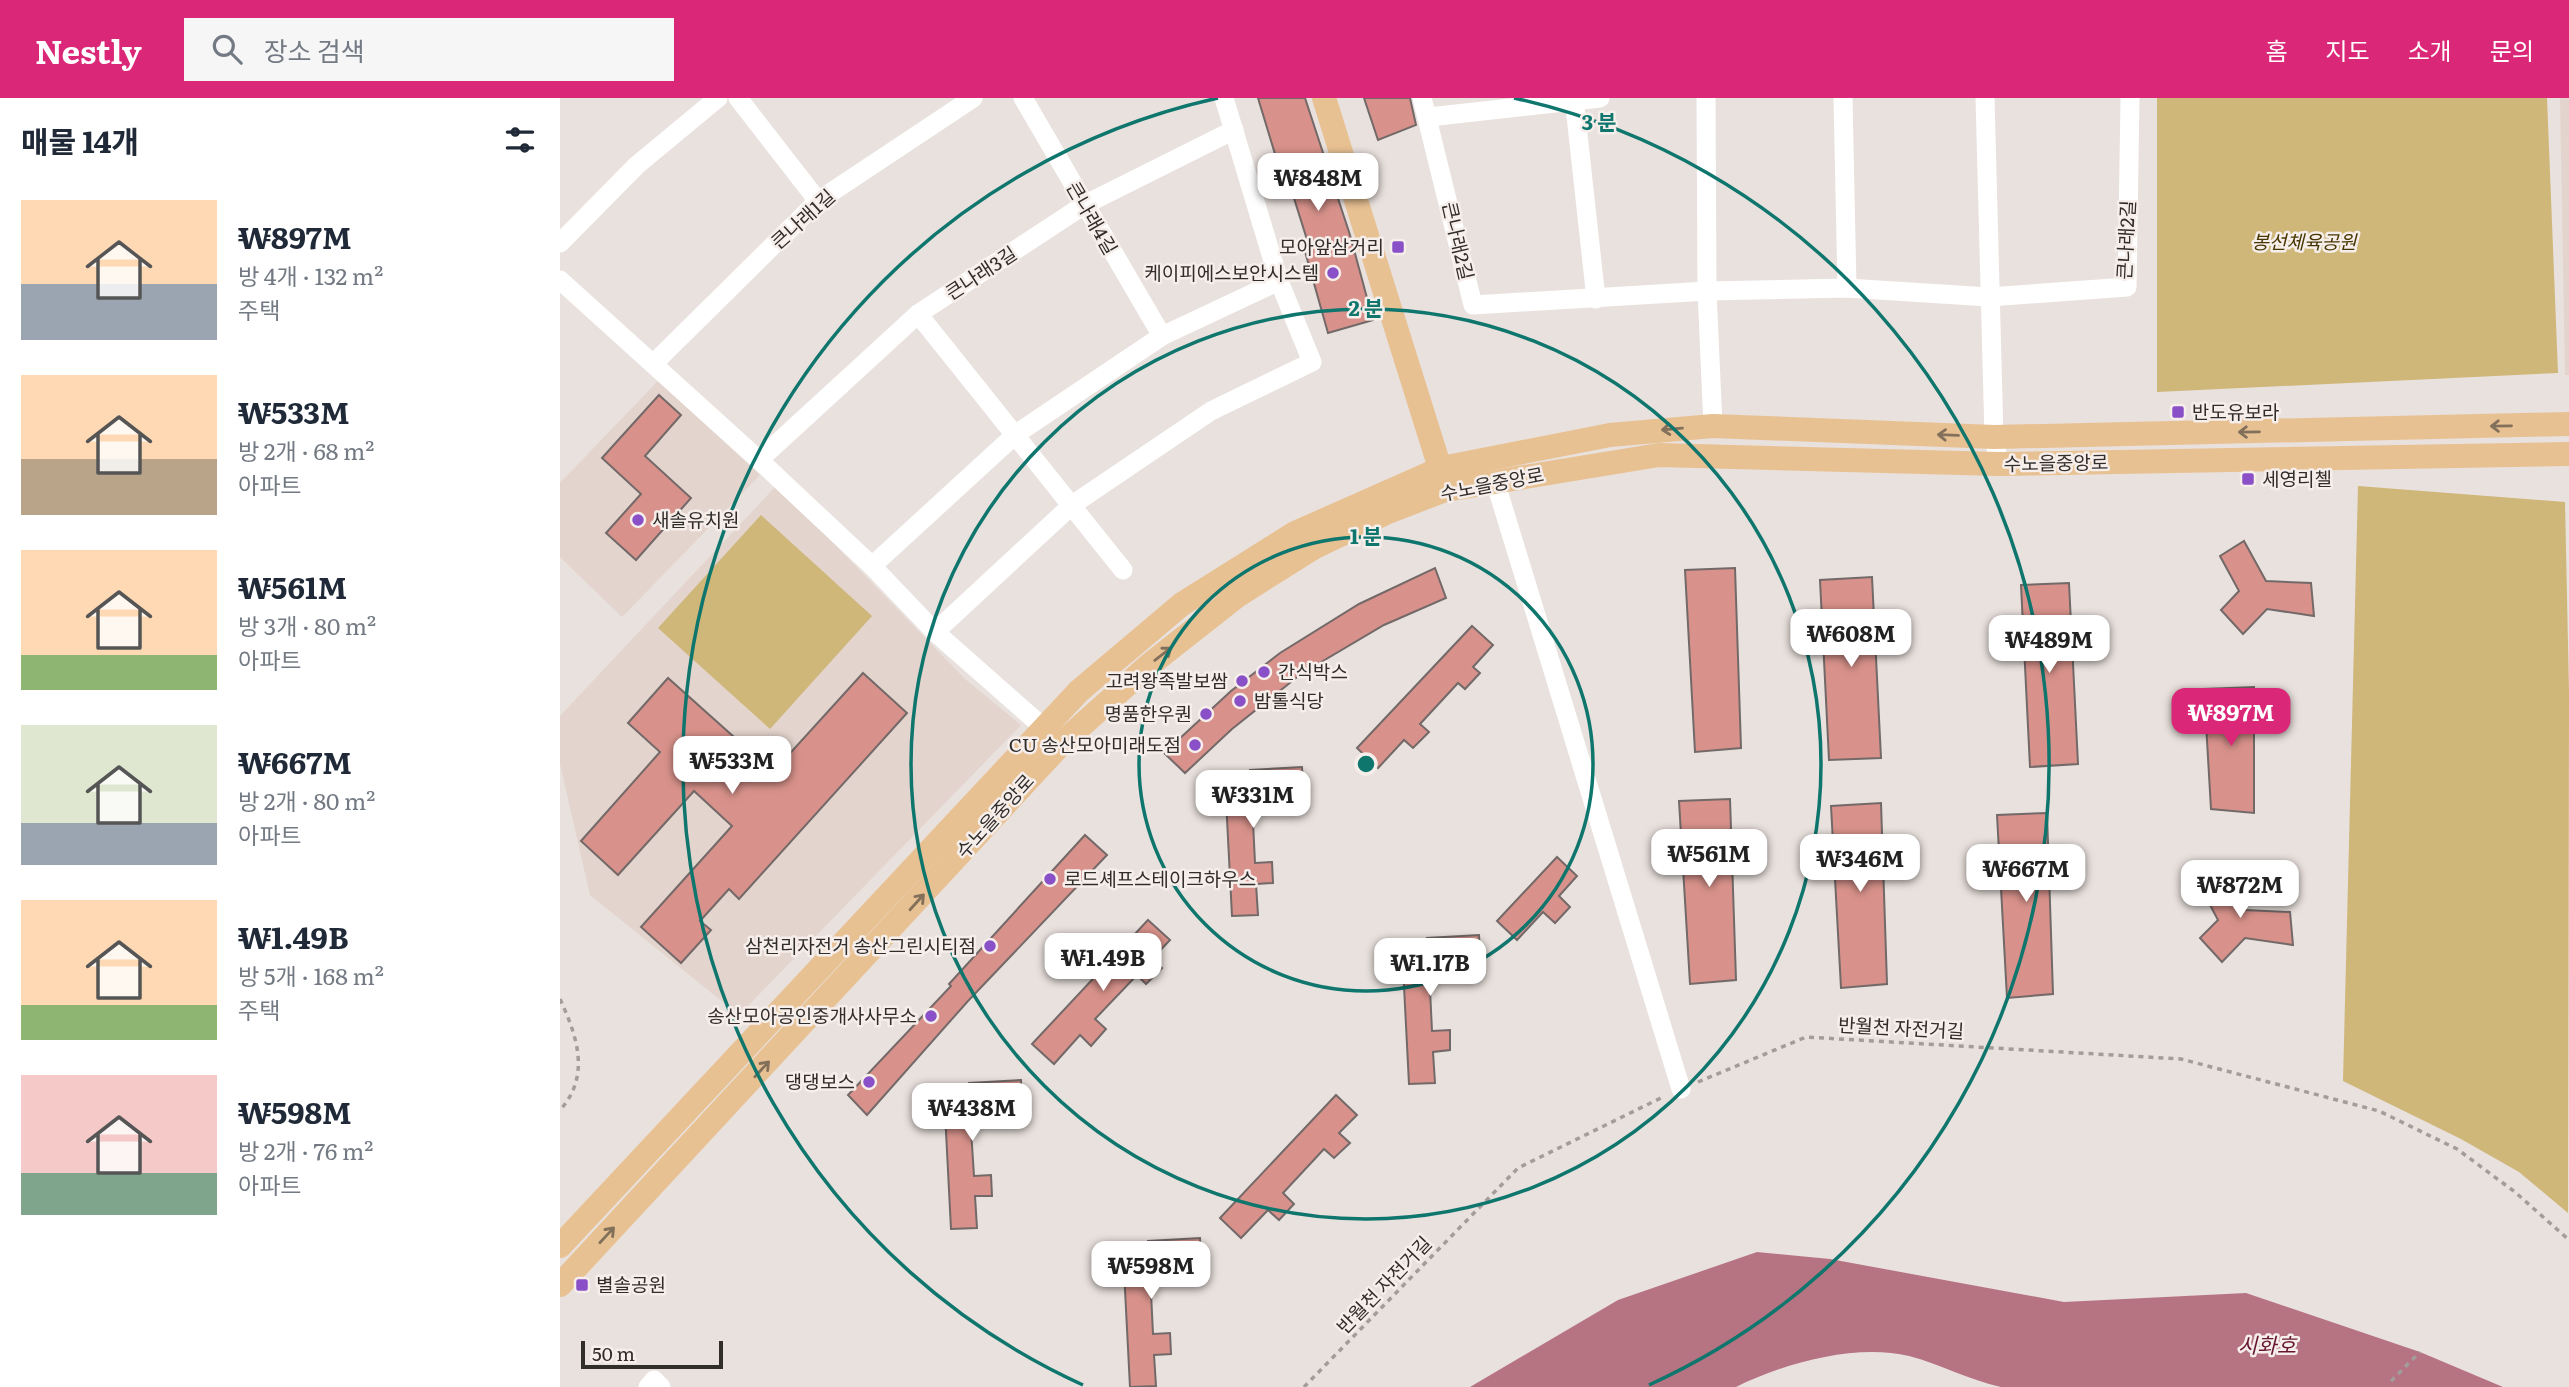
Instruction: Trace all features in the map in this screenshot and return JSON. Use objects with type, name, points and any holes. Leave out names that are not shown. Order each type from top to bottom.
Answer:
[{"type":"main road","points":[[1324,98],[1443,479]]},
{"type":"main road","name":"수노을중앙로","points":[[1492,471],[1610,435],[1713,426],[1994,437],[2569,424]]},
{"type":"main road","name":"수노을중앙로","points":[[560,1285],[1053,736],[1079,691],[1182,604],[1295,533],[1443,479],[1492,471],[1659,455],[1999,464],[2569,454]]},
{"type":"main road","name":"수노을중앙로","points":[[560,1246],[1053,736]]},
{"type":"street","points":[[560,243],[637,164],[718,98]]},
{"type":"street","points":[[738,98],[818,201]]},
{"type":"street","name":"큰나래1길","points":[[653,364],[818,201],[973,98]]},
{"type":"street","name":"큰나래4길","points":[[1023,98],[1162,336]]},
{"type":"street","points":[[935,632],[1072,505],[1210,411],[1312,362],[1279,281],[1224,98]]},
{"type":"street","name":"큰나래2길","points":[[1422,98],[1429,117],[1473,305],[1707,291],[1847,288],[1989,297],[2127,287],[2130,98]]},
{"type":"street","points":[[1429,117],[1600,98]]},
{"type":"street","points":[[1706,98],[1707,291],[1713,426]]},
{"type":"street","points":[[1843,98],[1847,288]]},
{"type":"street","points":[[1985,98],[1994,437],[1999,464]]},
{"type":"street","points":[[1574,99],[1596,299]]},
{"type":"street","name":"큰나래3길","points":[[759,460],[918,314],[1084,205],[1234,130]]},
{"type":"street","points":[[560,280],[872,566],[935,632],[1053,736]]},
{"type":"street","points":[[872,566],[1016,434],[1162,336],[1279,281]]},
{"type":"street","points":[[918,314],[1123,570]]},
{"type":"street","points":[[1492,471],[1681,1089]]},
{"type":"street","points":[[648,1387],[654,1380],[661,1387]]},
{"type":"path","points":[[560,999],[575,1032],[580,1074],[568,1102],[560,1110]]},
{"type":"path","name":"반월천 자전거길","points":[[1304,1387],[1518,1168],[1681,1089],[1806,1037],[2181,1059],[2379,1111],[2457,1149],[2515,1192],[2569,1240]]},
{"type":"path","points":[[2391,1381],[2420,1352]]},
{"type":"shaded area","points":[[2560,98],[2569,98],[2569,375],[2565,375]]},
{"type":"shaded area","name":"새솔유치원","points":[[658,381],[760,475],[622,617],[560,557],[560,483]]},
{"type":"shaded area","points":[[777,485],[965,679],[1021,725],[739,1015],[590,895],[560,764],[560,716]]},
{"type":"green space","name":"봉선체육공원","points":[[2157,98],[2547,98],[2558,373],[2157,392]]},
{"type":"green space","points":[[2358,486],[2565,502],[2569,693],[2568,1213],[2519,1172],[2461,1139],[2343,1081]]},
{"type":"green space","points":[[761,515],[872,616],[770,729],[658,628]]},
{"type":"water","name":"시화호","points":[[1757,1252],[1830,1259],[2064,1302],[2246,1293],[2420,1352],[2503,1387],[2001,1387],[1909,1356],[1866,1352],[1798,1363],[1736,1387],[1470,1387],[1618,1300]]},
{"type":"building","points":[[1258,98],[1305,98],[1350,235],[1373,320],[1328,333],[1304,248],[1309,246],[1287,176],[1282,177]]},
{"type":"building","points":[[1364,98],[1410,98],[1416,125],[1378,140]]},
{"type":"building","points":[[659,395],[681,415],[645,456],[691,498],[636,560],[606,533],[641,494],[602,458]]},
{"type":"building","points":[[2244,541],[2266,581],[2311,583],[2314,616],[2267,609],[2243,634],[2221,610],[2239,591],[2220,556]]},
{"type":"building","points":[[1435,568],[1446,598],[1384,625],[1301,674],[1232,729],[1185,773],[1164,753],[1231,691],[1280,653],[1359,604]]},
{"type":"building","points":[[1735,568],[1741,748],[1695,752],[1685,570]]},
{"type":"building","points":[[1872,577],[1881,758],[1829,760],[1820,580]]},
{"type":"building","points":[[2069,583],[2078,764],[2030,767],[2021,585]]},
{"type":"building","points":[[1472,626],[1493,645],[1473,667],[1480,673],[1465,689],[1458,683],[1420,724],[1429,732],[1413,748],[1404,740],[1378,768],[1357,748]]},
{"type":"building","points":[[863,673],[907,713],[739,899],[729,889],[700,921],[711,930],[681,963],[641,927],[732,826],[694,791],[618,875],[581,841],[660,752],[628,723],[668,678],[773,772]]},
{"type":"building","points":[[2254,687],[2254,813],[2211,809],[2204,689]]},
{"type":"building","points":[[1302,767],[1304,798],[1252,801],[1255,863],[1272,862],[1273,883],[1256,884],[1258,915],[1232,916],[1225,780],[1250,778],[1250,770]]},
{"type":"building","points":[[1730,799],[1736,980],[1690,984],[1679,801]]},
{"type":"building","points":[[1881,803],[1887,984],[1841,988],[1831,806]]},
{"type":"building","points":[[2047,813],[2053,994],[2007,998],[1997,815]]},
{"type":"building","points":[[1085,835],[1107,855],[968,1001],[867,1115],[848,1095],[951,986],[949,984]]},
{"type":"building","points":[[1557,857],[1577,876],[1559,896],[1570,907],[1555,923],[1543,912],[1517,940],[1497,921]]},
{"type":"building","points":[[2222,870],[2245,910],[2290,912],[2293,945],[2245,938],[2222,962],[2200,938],[2218,920],[2199,884]]},
{"type":"building","points":[[1148,920],[1170,940],[1152,959],[1162,968],[1146,984],[1137,975],[1095,1019],[1106,1029],[1091,1046],[1080,1035],[1054,1064],[1032,1044]]},
{"type":"building","points":[[1479,935],[1481,966],[1429,969],[1432,1031],[1450,1030],[1450,1050],[1433,1052],[1435,1083],[1409,1084],[1402,947],[1428,946],[1427,938]]},
{"type":"building","points":[[1021,1080],[1022,1111],[970,1114],[974,1176],[991,1175],[992,1196],[975,1196],[977,1228],[951,1229],[944,1093],[969,1091],[969,1083]]},
{"type":"building","points":[[1336,1095],[1357,1115],[1339,1133],[1350,1143],[1334,1158],[1324,1149],[1283,1193],[1294,1204],[1279,1220],[1268,1210],[1241,1238],[1220,1218]]},
{"type":"building","points":[[1200,1238],[1201,1269],[1150,1272],[1153,1334],[1170,1333],[1171,1354],[1154,1355],[1156,1386],[1130,1387],[1123,1251],[1148,1249],[1148,1241]]},
{"type":"place","name":"모아앞삼거리","points":[[1398,247]]},
{"type":"place","name":"케이피에스보안시스템","points":[[1333,273]]},
{"type":"place","name":"반도유보라","points":[[2178,412]]},
{"type":"place","name":"세영리첼","points":[[2248,479]]},
{"type":"place","name":"새솔유치원","points":[[638,520]]},
{"type":"place","name":"간식박스","points":[[1264,672]]},
{"type":"place","name":"고려왕족발보쌈","points":[[1242,681]]},
{"type":"place","name":"밤톨식당","points":[[1240,701]]},
{"type":"place","name":"명품한우퀀","points":[[1206,714]]},
{"type":"place","name":"CU 송산모아미래도점","points":[[1195,745]]},
{"type":"place","name":"로드셰프스테이크하우스","points":[[1050,879]]},
{"type":"place","name":"삼천리자전거 송산그린시티점","points":[[990,946]]},
{"type":"place","name":"송산모아공인중개사사무소","points":[[931,1016]]},
{"type":"place","name":"댕댕보스","points":[[869,1082]]},
{"type":"place","name":"별솔공원","points":[[582,1285]]}]
